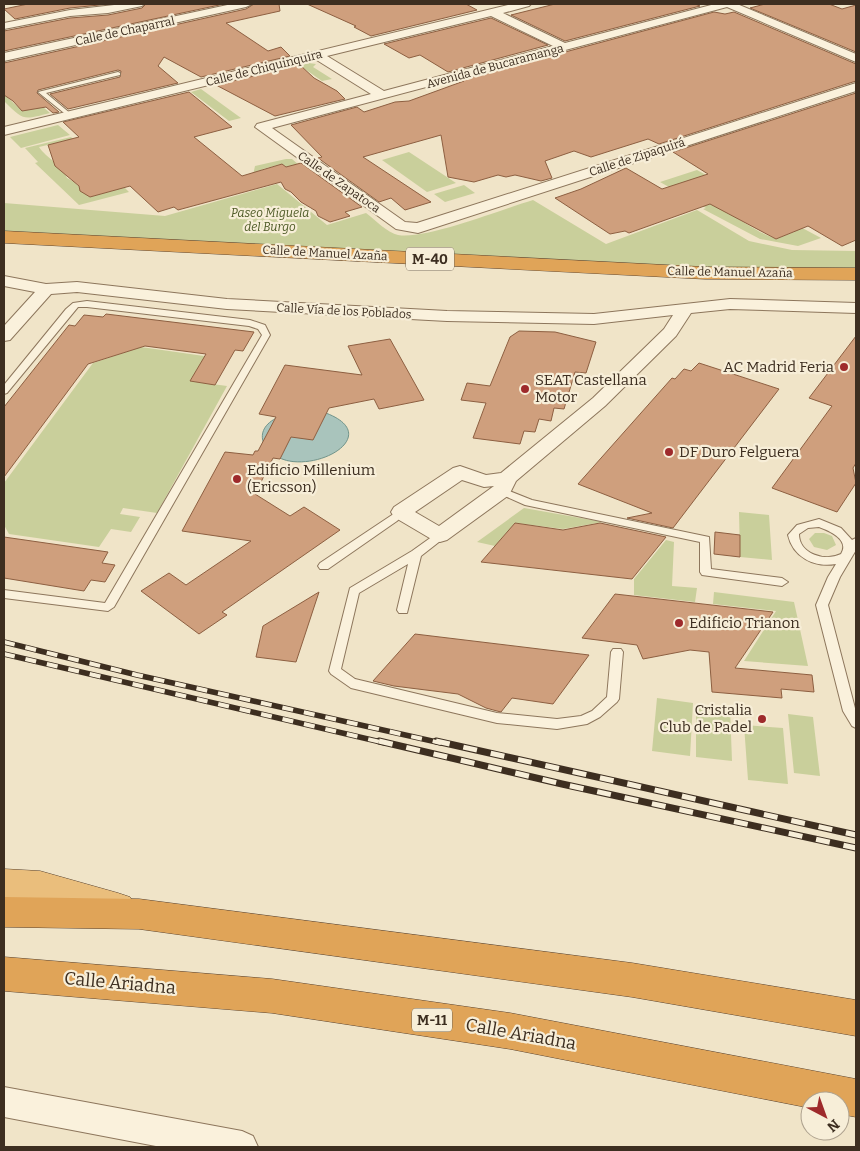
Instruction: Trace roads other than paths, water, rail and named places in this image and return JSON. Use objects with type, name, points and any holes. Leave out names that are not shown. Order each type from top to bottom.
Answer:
[{"type":"highway","name":"Calle de Manuel Azaña","points":[[4,237],[705,273],[856,274]]},
{"type":"highway","name":"Calle de Manuel Azaña","points":[[4,252],[412,276],[856,290]]},
{"type":"highway","points":[[4,884],[40,886],[138,914]]},
{"type":"highway","points":[[4,912],[138,914],[632,980],[856,1018]]},
{"type":"highway","name":"Calle Ariadna","points":[[4,974],[272,996],[510,1031],[856,1098]]},
{"type":"street","points":[[4,26],[70,13],[108,10],[138,4]]},
{"type":"street","name":"Calle de Chaparral","points":[[4,57],[246,4]]},
{"type":"street","name":"Calle de Chiquinquira","points":[[4,131],[525,4]]},
{"type":"street","points":[[728,4],[856,58]]},
{"type":"street","name":"Avenida de Bucaramanga","points":[[262,127],[728,4]]},
{"type":"street","points":[[108,10],[132,29]]},
{"type":"street","points":[[493,12],[563,47]]},
{"type":"street","points":[[317,55],[382,96]]},
{"type":"street","name":"Calle de Zipaquirá","points":[[418,228],[856,87]]},
{"type":"street","points":[[7,118],[18,128]]},
{"type":"street","name":"Calle de Zapatoca","points":[[262,127],[401,226],[418,228]]},
{"type":"street","name":"Calle Vía de los Poblados","points":[[4,281],[46,289],[77,287],[292,309],[446,316],[594,319],[730,304],[856,308]]},
{"type":"street","points":[[4,336],[46,289]]},
{"type":"street","points":[[504,485],[460,472],[401,512],[440,535],[504,485],[599,402],[670,332],[686,308]]},
{"type":"street","points":[[4,1102],[242,1147]]},
{"type":"lane","points":[[69,116],[41,92],[118,74]]},
{"type":"lane","points":[[4,391],[69,310],[76,305],[87,304],[250,322],[262,328],[266,335],[108,608],[4,594]]},
{"type":"lane","points":[[504,485],[529,503],[705,540],[706,572],[782,582]]},
{"type":"lane","points":[[324,566],[401,512]]},
{"type":"lane","points":[[829,525],[845,534],[850,540],[850,552],[838,560],[819,560],[802,553],[796,547],[793,535],[802,526],[829,525]]},
{"type":"lane","points":[[440,535],[416,554],[354,591],[335,671],[351,683],[497,718],[557,724],[584,721],[596,714],[613,699],[617,652]]},
{"type":"lane","points":[[856,542],[834,577],[822,605],[849,711],[856,723]]},
{"type":"lane","points":[[403,610],[416,554]]},
{"type":"water","points":[[323,412],[340,420],[348,429],[348,438],[342,447],[332,454],[304,462],[289,461],[279,458],[266,447],[263,441],[263,434],[265,427],[271,421],[291,413]]},
{"type":"railway","points":[[4,642],[137,675],[441,743]]},
{"type":"railway","points":[[4,654],[385,743]]},
{"type":"railway","points":[[379,741],[562,784],[856,848]]},
{"type":"railway","points":[[436,741],[856,835]]},
{"type":"place","name":"AC Madrid Feria","points":[[844,367]]},
{"type":"place","name":"SEAT Castellana Motor","points":[[525,389]]},
{"type":"place","name":"DF Duro Felguera","points":[[669,452]]},
{"type":"place","name":"Edificio Millenium (Ericsson)","points":[[237,479]]},
{"type":"place","name":"Edificio Trianon","points":[[679,623]]},
{"type":"place","name":"Cristalia Club de Padel","points":[[762,719]]},
{"type":"park label","name":"Paseo Miguela del Burgo","points":[[270,220]]}]
